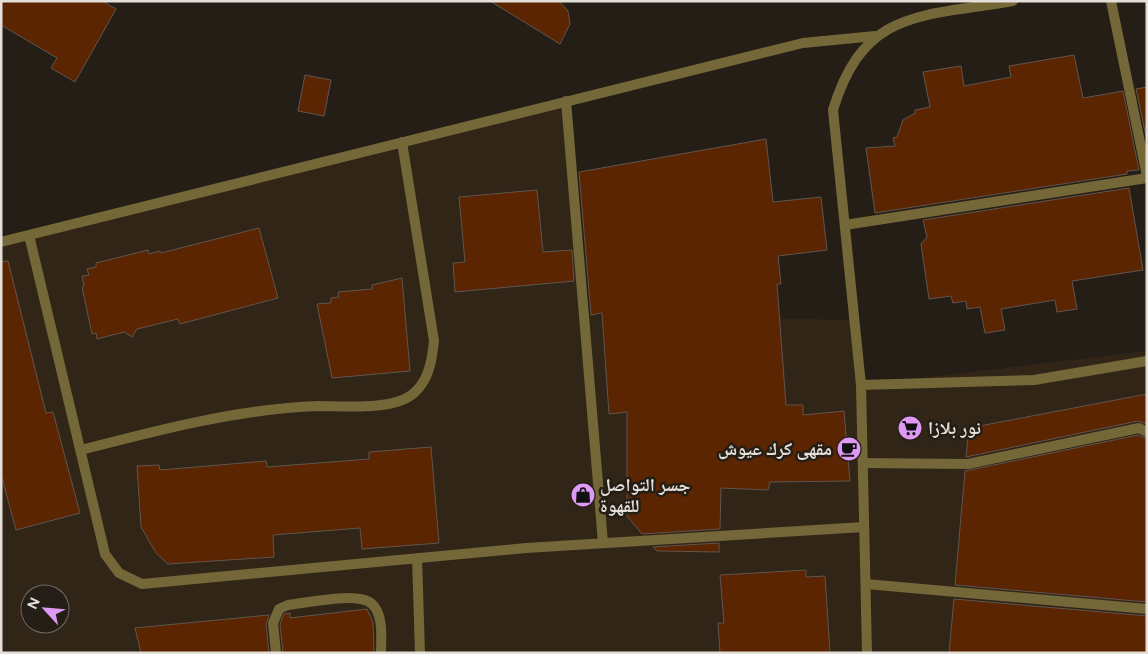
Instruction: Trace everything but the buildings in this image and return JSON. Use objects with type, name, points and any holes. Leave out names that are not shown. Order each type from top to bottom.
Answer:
[{"type":"street","points":[[867,653],[861,385],[834,110],[842,83],[856,58],[875,36],[904,20],[1013,1]]},
{"type":"street","points":[[845,225],[1147,177],[1111,1]]},
{"type":"street","points":[[1,242],[803,43],[875,36]]},
{"type":"street","points":[[566,102],[603,543]]},
{"type":"street","points":[[80,450],[180,425],[291,407],[392,404],[414,393],[430,368],[434,342],[402,142]]},
{"type":"street","points":[[30,235],[105,554],[119,573],[142,584],[417,558],[603,543],[864,527]]},
{"type":"street","points":[[861,385],[1034,380],[1147,361]]},
{"type":"street","points":[[862,463],[968,464],[1139,428],[1147,432]]},
{"type":"street","points":[[417,558],[420,653]]},
{"type":"street","points":[[866,584],[1147,609]]},
{"type":"street","points":[[276,653],[273,623],[280,608],[288,605],[351,597],[362,598],[372,604],[378,613],[382,634],[381,653]]},
{"type":"shaded area","points":[[566,101],[587,315],[854,320],[861,385],[1147,351],[1147,653],[1,653],[1,242]]},
{"type":"place","name":"نور بلازا","points":[[910,428]]},
{"type":"place","name":"مقهى كرك عيوش","points":[[849,449]]},
{"type":"place","name":"جسر التواصل للقهوة","points":[[583,495]]}]
